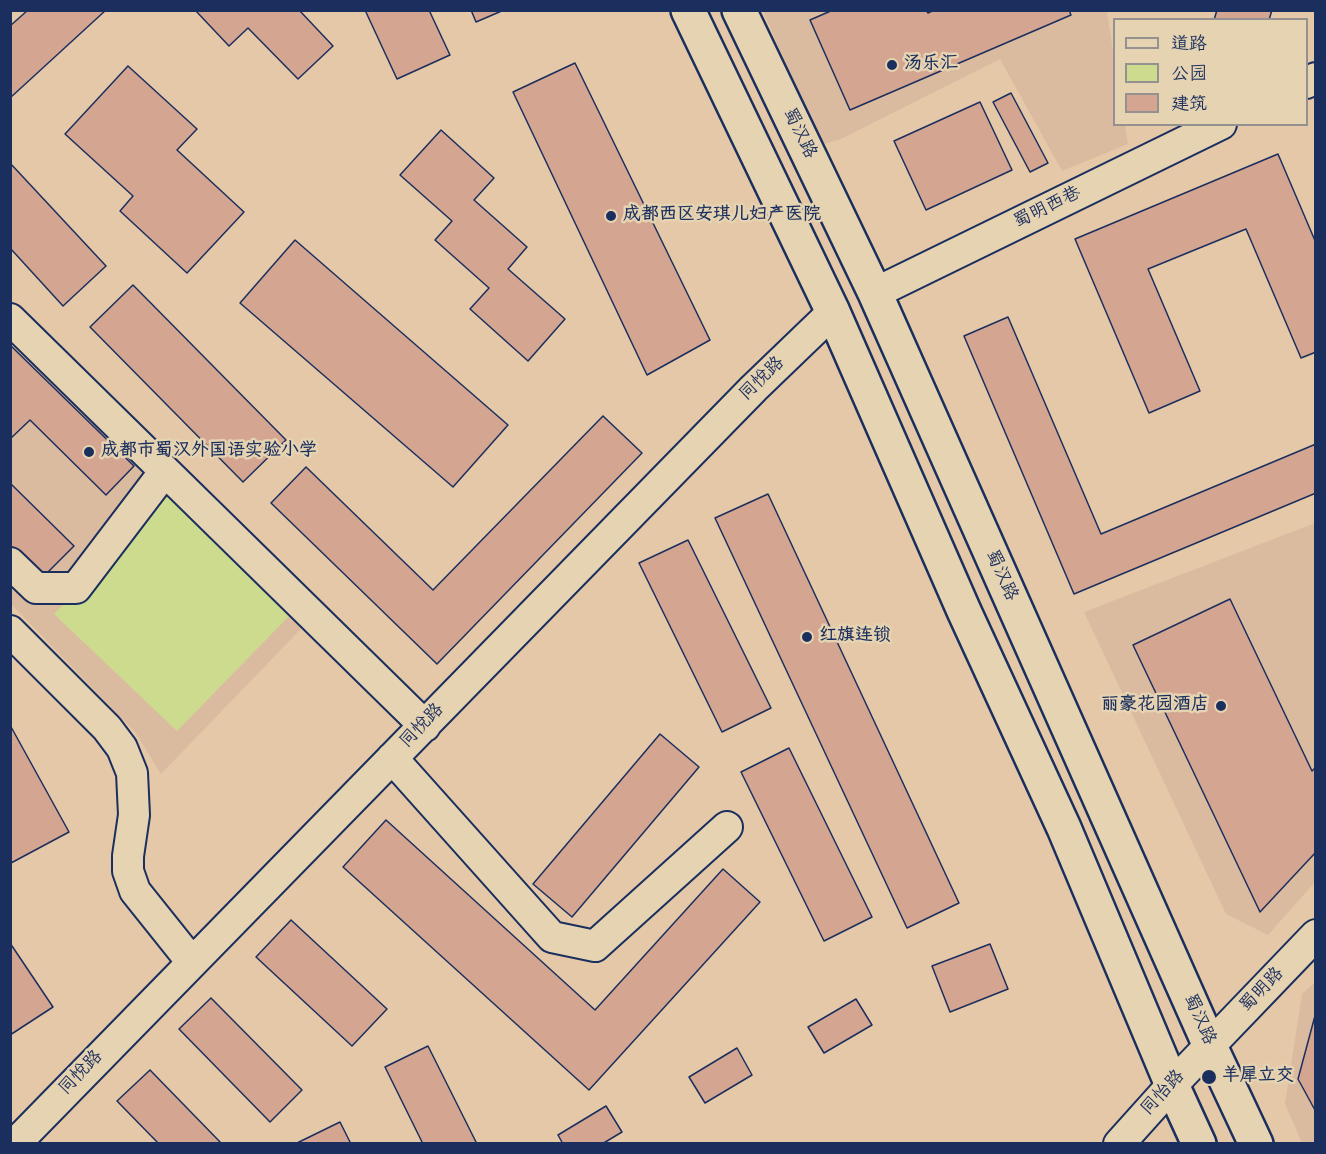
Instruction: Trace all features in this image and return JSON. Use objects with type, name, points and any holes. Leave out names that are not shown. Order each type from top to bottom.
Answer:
[{"type":"main road","points":[[688,10],[832,312],[963,611],[1064,828],[1172,1085],[1199,1143]]},
{"type":"main road","name":"蜀汉路","points":[[739,10],[875,294],[1210,1046],[1256,1143]]},
{"type":"street","name":"蜀明西巷","points":[[875,294],[1217,126]]},
{"type":"street","name":"同悦路","points":[[15,1143],[754,388],[832,312]]},
{"type":"street","points":[[10,319],[425,726]]},
{"type":"street","points":[[10,564],[36,588],[76,588],[165,471]]},
{"type":"street","points":[[10,631],[107,728],[122,748],[132,773],[134,815],[128,871],[135,891],[191,961]]},
{"type":"street","points":[[392,758],[552,937],[574,942],[595,946],[728,827]]},
{"type":"street","name":"蜀明路","points":[[1210,1046],[1316,935]]},
{"type":"street","name":"同怡路","points":[[1119,1143],[1210,1046]]},
{"type":"shaded area","points":[[763,11],[1107,11],[1113,51],[1113,126],[1125,126],[1128,144],[1062,171],[1000,59],[841,139],[821,145]]},
{"type":"shaded area","name":"成都市蜀汉外国语实验小学","points":[[10,300],[324,605],[161,774],[135,732],[11,604]]},
{"type":"shaded area","points":[[1315,523],[1315,882],[1268,935],[1226,914],[1084,612]]},
{"type":"shaded area","points":[[1315,982],[1315,1143],[1302,1143],[1285,1104],[1302,994]]},
{"type":"green space","points":[[168,496],[291,614],[177,731],[54,614]]},
{"type":"building","points":[[28,10],[106,10],[10,98],[10,26]]},
{"type":"building","points":[[195,10],[299,10],[333,46],[298,79],[248,28],[229,46]]},
{"type":"building","points":[[365,10],[429,10],[450,55],[397,79]]},
{"type":"building","points":[[471,10],[504,10],[476,22]]},
{"type":"building","name":"汤乐汇","points":[[833,10],[926,10],[928,13],[934,10],[1069,10],[1071,15],[850,110],[810,20]]},
{"type":"building","points":[[1217,10],[1272,10],[1270,18],[1215,18]]},
{"type":"building","name":"成都西区安琪儿妇产医院","points":[[575,63],[710,340],[647,375],[513,92]]},
{"type":"building","points":[[128,66],[197,129],[177,150],[244,212],[187,273],[120,211],[133,196],[65,134]]},
{"type":"building","points":[[1011,93],[1048,163],[1030,172],[993,102]]},
{"type":"building","points":[[980,102],[1012,170],[926,210],[894,141]]},
{"type":"building","points":[[441,130],[494,178],[474,200],[527,247],[508,269],[565,319],[528,361],[470,309],[489,288],[435,240],[452,221],[400,175]]},
{"type":"building","points":[[1278,154],[1316,243],[1316,352],[1301,358],[1246,229],[1148,269],[1200,391],[1149,413],[1075,239]]},
{"type":"building","points":[[10,163],[106,266],[63,306],[10,248]]},
{"type":"building","points":[[295,240],[508,425],[453,487],[240,303]]},
{"type":"building","points":[[133,285],[286,440],[243,482],[90,327]]},
{"type":"building","points":[[1008,317],[1101,534],[1316,444],[1316,493],[1074,594],[964,336]]},
{"type":"building","points":[[10,345],[134,466],[106,495],[30,420],[10,439]]},
{"type":"building","points":[[603,416],[642,453],[437,664],[271,503],[306,467],[433,590]]},
{"type":"building","points":[[10,483],[74,546],[41,579],[10,549]]},
{"type":"building","points":[[768,494],[959,903],[907,928],[715,518]]},
{"type":"building","points":[[688,540],[771,708],[722,732],[639,563]]},
{"type":"building","name":"丽豪花园酒店","points":[[1230,599],[1312,771],[1316,767],[1316,852],[1260,912],[1133,645]]},
{"type":"building","points":[[10,725],[69,832],[11,863],[10,863]]},
{"type":"building","points":[[660,734],[699,767],[572,917],[533,884]]},
{"type":"building","points":[[789,748],[872,917],[824,941],[741,772]]},
{"type":"building","points":[[386,820],[595,1010],[723,869],[760,902],[589,1090],[343,867]]},
{"type":"building","points":[[291,920],[387,1009],[352,1046],[256,957]]},
{"type":"building","points":[[10,943],[53,1007],[10,1035]]},
{"type":"building","points":[[990,944],[1008,989],[950,1012],[932,966]]},
{"type":"building","points":[[211,998],[302,1090],[270,1122],[179,1029]]},
{"type":"building","points":[[856,999],[872,1025],[824,1053],[808,1027]]},
{"type":"building","points":[[1316,1012],[1316,1112],[1298,1079]]},
{"type":"building","points":[[428,1046],[477,1144],[423,1144],[385,1067]]},
{"type":"building","points":[[737,1048],[752,1075],[705,1103],[689,1077]]},
{"type":"building","points":[[150,1070],[222,1144],[159,1144],[117,1101]]},
{"type":"building","points":[[606,1106],[622,1132],[602,1144],[563,1144],[558,1135]]},
{"type":"building","points":[[340,1122],[351,1144],[297,1144],[297,1143]]},
{"type":"place","name":"汤乐汇","points":[[892,65]]},
{"type":"place","name":"成都西区安琪儿妇产医院","points":[[611,216]]},
{"type":"place","name":"成都市蜀汉外国语实验小学","points":[[89,452]]},
{"type":"place","name":"红旗连锁","points":[[807,637]]},
{"type":"place","name":"丽豪花园酒店","points":[[1221,706]]},
{"type":"place","name":"羊犀立交","points":[[1209,1077]]}]
